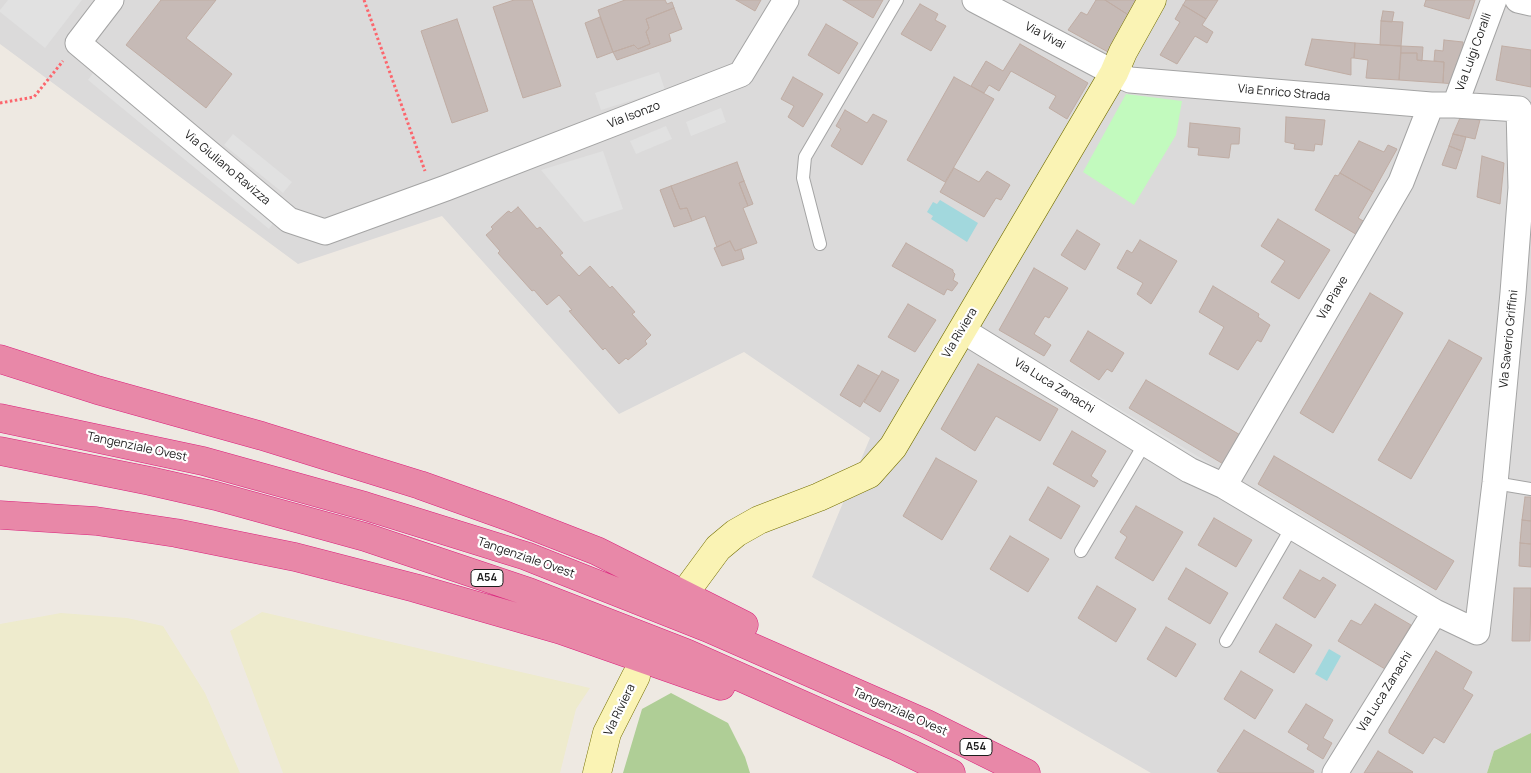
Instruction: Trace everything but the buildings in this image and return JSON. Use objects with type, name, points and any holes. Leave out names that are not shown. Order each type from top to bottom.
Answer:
[{"type":"highway","points":[[0,359],[97,390],[262,436],[420,485],[507,516],[597,552],[746,626],[926,723]]},
{"type":"highway","name":"Tangenziale Ovest","points":[[0,418],[203,461],[365,506],[526,556],[708,628],[926,723],[1026,773]]},
{"type":"highway","name":"A54","points":[[0,451],[150,480],[216,496],[365,537],[529,592],[686,652],[951,773]]},
{"type":"highway","points":[[0,515],[96,521],[176,533],[295,557],[415,588],[561,630],[895,746]]},
{"type":"street","points":[[78,44],[111,0]]},
{"type":"street","name":"Via Isonzo","points":[[439,190],[741,74],[786,0]]},
{"type":"street","name":"Via Vivai","points":[[975,0],[1114,73]]},
{"type":"street","name":"Via Riviera","points":[[690,586],[718,548],[736,533],[767,517],[819,497],[869,474],[893,447],[1114,73],[1123,52],[1152,0]]},
{"type":"street","name":"Via Luigi Coralli","points":[[1443,105],[1494,0]]},
{"type":"street","points":[[1518,0],[1531,2]]},
{"type":"street","name":"Via Giuliano Ravizza","points":[[78,44],[289,220],[325,232],[439,190]]},
{"type":"street","name":"Via Enrico Strada","points":[[1114,73],[1130,80],[1443,105]]},
{"type":"street","name":"Via Saverio Griffini","points":[[1443,105],[1519,108],[1521,188],[1513,293],[1495,483],[1477,632]]},
{"type":"street","name":"Via Piave","points":[[1224,486],[1401,182],[1443,105]]},
{"type":"street","name":"Via Luca Zanachi","points":[[962,330],[1189,470],[1224,486],[1435,612],[1477,632]]},
{"type":"street","name":"Via Luca Zanachi","points":[[1335,773],[1435,612]]},
{"type":"street","name":"Via Riviera","points":[[597,773],[607,733],[636,676]]},
{"type":"lane","points":[[820,244],[802,178],[806,157],[897,0]]},
{"type":"lane","points":[[1081,551],[1145,443]]},
{"type":"lane","points":[[1495,483],[1531,489]]},
{"type":"lane","points":[[1226,641],[1292,526]]},
{"type":"path","points":[[364,0],[439,190]]},
{"type":"path","points":[[0,102],[34,97],[78,44]]},
{"type":"shaded area","points":[[0,0],[1531,0],[1531,733],[1494,751],[1487,773],[1151,773],[812,577],[870,438],[744,352],[619,414],[442,216],[298,264],[0,44]]},
{"type":"shaded area","points":[[8,0],[82,0],[45,48],[0,12]]},
{"type":"shaded area","points":[[659,72],[665,90],[601,110],[595,93]]},
{"type":"shaded area","points":[[93,73],[274,222],[269,229],[88,80]]},
{"type":"shaded area","points":[[721,108],[726,122],[691,136],[686,122]]},
{"type":"shaded area","points":[[666,126],[672,139],[636,154],[630,141]]},
{"type":"shaded area","points":[[233,134],[292,182],[283,193],[224,145]]},
{"type":"shaded area","points":[[603,151],[623,209],[584,222],[541,170]]},
{"type":"shaded area","points":[[1048,366],[1214,466],[1209,474],[1042,375]]},
{"type":"shaded area","points":[[1262,491],[1428,590],[1423,598],[1257,500]]},
{"type":"shaded area","points":[[262,612],[590,688],[576,709],[560,773],[283,773],[230,631]]},
{"type":"shaded area","points":[[61,613],[127,618],[163,626],[205,693],[240,773],[0,773],[0,624]]},
{"type":"green space","points":[[1126,94],[1182,101],[1176,135],[1134,205],[1083,172]]},
{"type":"green space","points":[[671,693],[728,723],[745,757],[750,773],[623,773],[642,709]]},
{"type":"green space","points":[[1531,733],[1531,773],[1487,773],[1494,751]]},
{"type":"water","points":[[940,200],[978,223],[967,242],[931,219],[933,216],[927,212],[933,202],[937,204]]},
{"type":"water","points":[[1329,649],[1341,656],[1327,681],[1315,674]]}]
